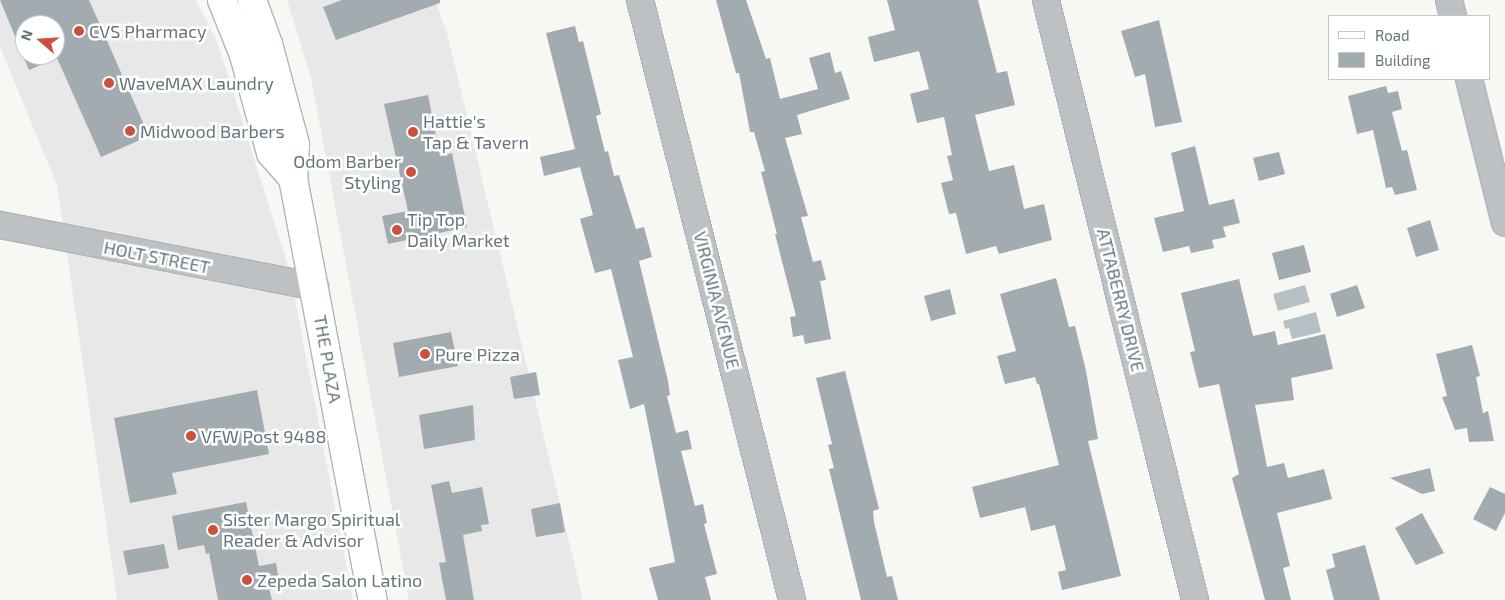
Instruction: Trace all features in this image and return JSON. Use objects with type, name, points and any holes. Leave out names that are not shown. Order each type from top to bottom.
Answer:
[{"type":"main road","name":"THE PLAZA","points":[[222,0],[244,55],[271,153],[293,178]]},
{"type":"main road","name":"THE PLAZA","points":[[252,0],[268,44],[295,144],[293,178],[373,600]]},
{"type":"street","name":"VIRGINIA AVENUE","points":[[640,0],[792,600]]},
{"type":"street","name":"ATTABERRY DRIVE","points":[[1046,0],[1196,600]]},
{"type":"street","points":[[1449,0],[1453,15]]},
{"type":"street","points":[[1469,80],[1505,223]]},
{"type":"street","name":"HOLT STREET","points":[[0,225],[315,287]]},
{"type":"shaded area","points":[[0,0],[196,0],[217,41],[289,269],[353,600],[117,600],[57,185],[0,47]]},
{"type":"shaded area","points":[[287,0],[435,0],[447,33],[583,600],[409,600],[311,78]]},
{"type":"shaded area","points":[[1305,285],[1310,302],[1278,311],[1273,294]]},
{"type":"shaded area","points":[[1316,312],[1321,332],[1292,339],[1289,328],[1285,329],[1283,321]]},
{"type":"building","points":[[0,0],[89,0],[149,136],[101,157],[60,65],[65,65],[65,15],[15,15],[15,36]]},
{"type":"building","points":[[342,0],[440,0],[440,3],[336,40],[323,7]]},
{"type":"building","points":[[716,0],[746,0],[766,59],[770,58],[780,99],[818,89],[809,58],[830,52],[835,73],[841,71],[850,99],[797,115],[802,134],[785,138],[808,216],[801,217],[813,262],[821,260],[826,280],[820,281],[831,339],[805,344],[803,335],[793,337],[790,317],[796,316],[761,172],[765,171],[754,132],[750,132],[739,73],[736,73]]},
{"type":"building","points":[[887,0],[978,0],[997,73],[1007,71],[1015,105],[975,115],[989,171],[1014,165],[1024,209],[1044,204],[1052,240],[999,254],[996,246],[966,254],[956,213],[949,214],[941,183],[953,180],[947,156],[952,155],[944,117],[917,123],[910,94],[929,89],[919,51],[874,62],[868,37],[895,30]]},
{"type":"building","points":[[1159,20],[1182,122],[1155,127],[1145,74],[1135,77],[1121,31]]},
{"type":"building","points":[[575,26],[579,42],[583,41],[601,114],[596,116],[605,152],[608,151],[614,176],[619,175],[636,229],[644,227],[652,257],[639,261],[668,381],[670,395],[667,396],[676,433],[688,430],[692,449],[681,451],[695,506],[703,504],[707,523],[704,524],[717,574],[705,577],[711,600],[658,600],[649,568],[675,562],[644,404],[630,409],[618,360],[633,357],[611,269],[595,273],[580,219],[593,215],[580,167],[544,176],[540,157],[575,149],[546,33]]},
{"type":"building","points":[[27,65],[41,65],[29,70]]},
{"type":"building","points":[[1386,86],[1388,93],[1398,91],[1402,109],[1392,112],[1402,151],[1407,150],[1417,190],[1395,195],[1392,187],[1386,188],[1373,130],[1357,134],[1348,96]]},
{"type":"building","points":[[428,95],[440,156],[452,153],[467,227],[388,244],[382,216],[408,211],[384,104]]},
{"type":"building","points":[[1195,146],[1209,205],[1234,199],[1240,223],[1223,227],[1226,237],[1212,240],[1214,248],[1191,253],[1189,246],[1163,252],[1154,218],[1184,211],[1171,153]]},
{"type":"building","points":[[1279,152],[1285,174],[1259,181],[1253,158]]},
{"type":"building","points":[[1430,220],[1439,250],[1416,257],[1407,228]]},
{"type":"building","points":[[1304,245],[1311,272],[1279,280],[1272,253]]},
{"type":"building","points":[[1056,278],[1069,327],[1075,326],[1086,371],[1098,439],[1088,441],[1121,576],[1062,590],[1058,572],[1066,570],[1055,525],[1031,531],[1025,507],[980,518],[972,487],[1059,465],[1039,384],[1037,384],[1035,377],[1005,384],[997,356],[1016,351],[1000,294]]},
{"type":"building","points":[[1239,279],[1253,336],[1275,331],[1278,345],[1325,334],[1333,369],[1291,378],[1294,400],[1255,405],[1267,467],[1284,463],[1288,478],[1324,469],[1332,499],[1277,513],[1290,566],[1283,568],[1291,600],[1265,600],[1232,478],[1239,474],[1219,384],[1199,388],[1190,352],[1195,351],[1181,293]]},
{"type":"building","points":[[1357,285],[1365,308],[1337,317],[1330,294]]},
{"type":"building","points":[[950,289],[956,314],[931,321],[924,296]]},
{"type":"building","name":"Pure Pizza","points":[[451,332],[458,366],[399,377],[393,343]]},
{"type":"building","points":[[1472,345],[1480,376],[1476,377],[1483,413],[1488,411],[1494,441],[1469,442],[1467,428],[1455,430],[1442,397],[1447,396],[1436,354]]},
{"type":"building","points":[[845,371],[879,509],[873,511],[874,522],[887,577],[892,576],[898,600],[861,600],[829,469],[834,468],[828,445],[832,444],[816,378]]},
{"type":"building","points":[[536,372],[540,395],[514,399],[510,377]]},
{"type":"building","name":"VFW Post 9488","points":[[257,390],[269,454],[172,473],[177,494],[130,503],[114,418]]},
{"type":"building","points":[[473,405],[475,440],[424,449],[419,415]]},
{"type":"building","points":[[1430,468],[1435,491],[1422,494],[1390,478]]},
{"type":"building","points":[[449,481],[452,493],[482,487],[489,524],[481,525],[482,531],[463,535],[474,600],[446,600],[439,563],[446,562],[431,485]]},
{"type":"building","points":[[1490,487],[1505,494],[1505,513],[1496,531],[1473,519]]},
{"type":"building","points":[[246,502],[259,566],[276,563],[280,586],[269,588],[272,600],[218,600],[209,553],[206,554],[204,545],[178,550],[172,516]]},
{"type":"building","points":[[560,503],[565,532],[536,537],[531,509]]},
{"type":"building","points":[[1422,513],[1444,553],[1416,565],[1395,528]]},
{"type":"building","points":[[164,544],[169,568],[128,575],[123,551]]},
{"type":"building","points":[[1365,545],[1380,600],[1334,600],[1326,570],[1335,567],[1332,554]]},
{"type":"place","name":"CVS Pharmacy","points":[[79,31]]},
{"type":"place","name":"WaveMAX Laundry","points":[[109,83]]},
{"type":"place","name":"Midwood Barbers","points":[[130,131]]},
{"type":"place","name":"Hattie's Tap & Tavern","points":[[413,132]]},
{"type":"place","name":"Odom Barber Styling","points":[[411,172]]},
{"type":"place","name":"Tip Top Daily Market","points":[[397,230]]},
{"type":"place","name":"Pure Pizza","points":[[425,354]]},
{"type":"place","name":"VFW Post 9488","points":[[191,436]]},
{"type":"place","name":"Sister Margo Spiritual Reader & Advisor","points":[[213,530]]},
{"type":"place","name":"Zepeda Salon Latino","points":[[247,580]]}]
